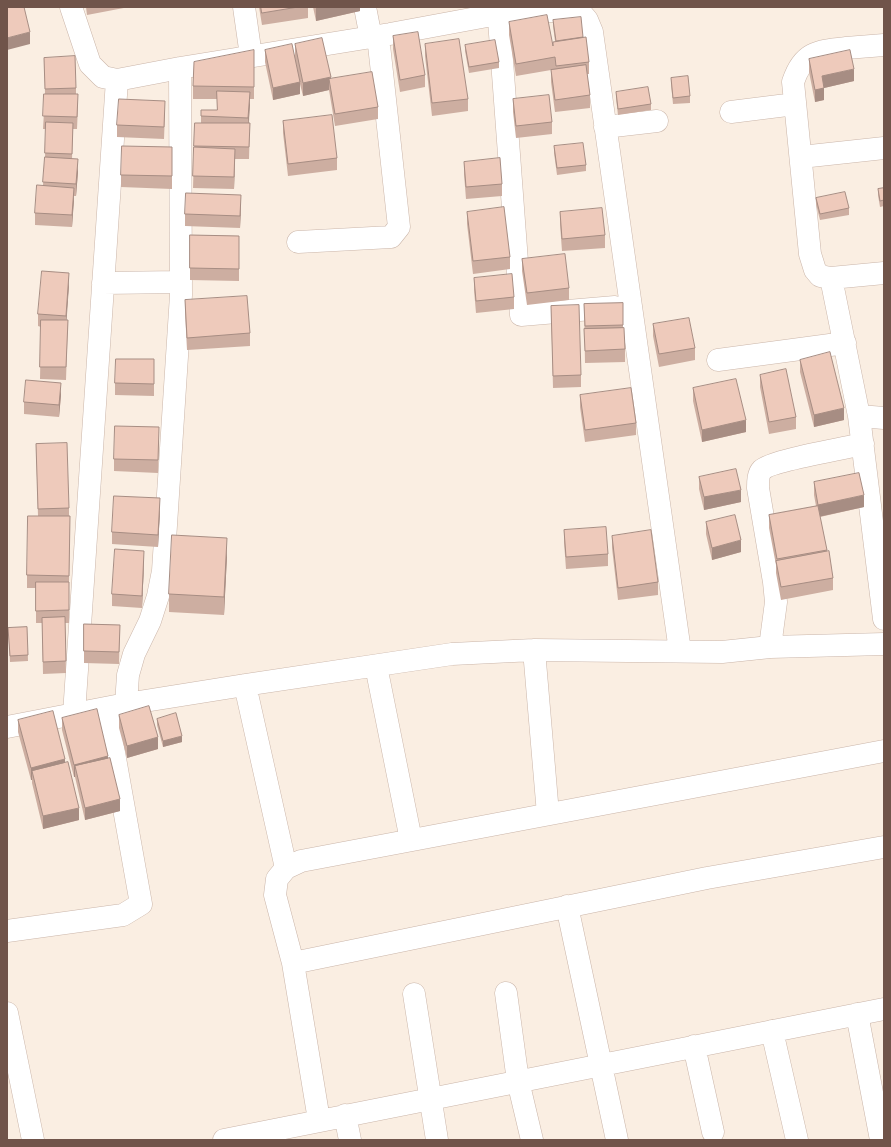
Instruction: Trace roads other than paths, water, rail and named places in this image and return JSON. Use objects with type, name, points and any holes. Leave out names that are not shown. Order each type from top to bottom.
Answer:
[{"type":"street","points":[[71,7],[90,64],[103,77],[117,80],[251,56],[374,37],[498,10],[570,10],[581,13],[587,20],[592,32],[680,651]]},
{"type":"street","points":[[244,7],[251,56]]},
{"type":"street","points":[[298,242],[391,237],[399,227],[374,37],[365,7]]},
{"type":"street","points":[[498,10],[521,315],[631,306]]},
{"type":"street","points":[[884,45],[821,50],[808,57],[797,69],[793,82],[810,254],[815,270],[820,276],[831,278],[884,273]]},
{"type":"street","points":[[7,931],[123,915],[141,904],[116,706],[134,654],[150,621],[158,596],[163,571],[181,282],[180,68]]},
{"type":"street","points":[[74,714],[117,80]]},
{"type":"street","points":[[731,112],[795,104]]},
{"type":"street","points":[[605,127],[657,121]]},
{"type":"street","points":[[800,157],[884,148]]},
{"type":"street","points":[[831,278],[859,416],[880,551],[884,619]]},
{"type":"street","points":[[103,283],[181,282]]},
{"type":"street","points":[[718,360],[845,343]]},
{"type":"street","points":[[859,416],[884,418]]},
{"type":"street","points":[[770,647],[776,602],[758,488],[761,471],[766,466],[786,460],[863,444]]},
{"type":"street","points":[[7,727],[116,706],[452,654],[534,650],[722,652],[770,647],[884,644]]},
{"type":"street","points":[[534,650],[548,814]]},
{"type":"street","points":[[376,666],[411,840]]},
{"type":"street","points":[[245,685],[286,868]]},
{"type":"street","points":[[319,1120],[293,963],[275,895],[277,879],[286,868],[301,861],[884,751]]},
{"type":"street","points":[[293,963],[707,878],[884,847]]},
{"type":"street","points":[[567,906],[617,1140]]},
{"type":"street","points":[[414,994],[437,1140]]},
{"type":"street","points":[[506,994],[518,1081],[532,1140]]},
{"type":"street","points":[[224,1140],[257,1137],[319,1120],[884,1009]]},
{"type":"street","points":[[7,1013],[33,1140]]},
{"type":"street","points":[[857,1014],[881,1140]]},
{"type":"street","points":[[772,1031],[796,1140]]},
{"type":"street","points":[[694,1046],[712,1132]]},
{"type":"street","points":[[345,1115],[350,1140]]}]
